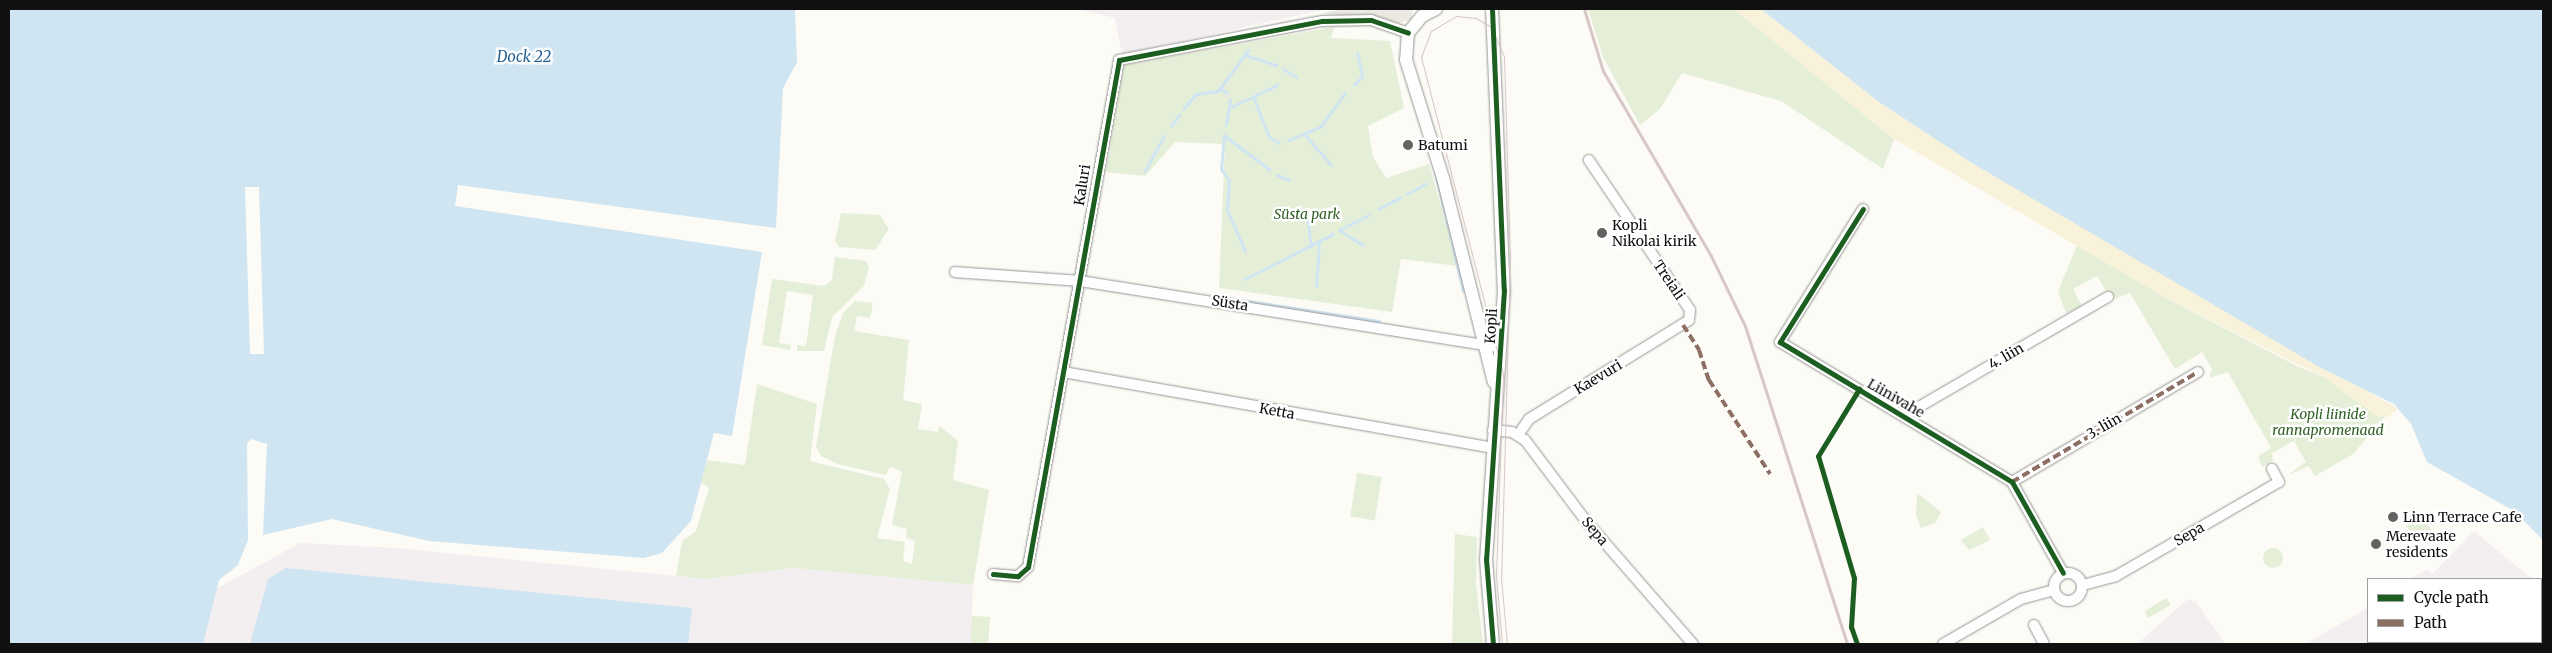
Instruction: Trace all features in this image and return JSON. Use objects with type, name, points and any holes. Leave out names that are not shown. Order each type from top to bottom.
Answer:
[{"type":"street","points":[[1408,33],[1422,16],[1436,9]]},
{"type":"street","name":"Kopli","points":[[1493,10],[1504,255],[1501,348],[1495,387],[1486,585],[1493,644]]},
{"type":"street","name":"Kaluri","points":[[994,574],[1018,576],[1028,567],[1080,281],[1096,166],[1119,60],[1322,21],[1371,20],[1408,33]]},
{"type":"street","name":"Kopli","points":[[1408,33],[1406,60],[1443,178],[1495,387]]},
{"type":"street","name":"Treiali","points":[[1589,160],[1690,310],[1683,325]]},
{"type":"street","name":"Liinivahe","points":[[1863,209],[1780,342],[1905,415],[2012,482],[2063,573]]},
{"type":"street","name":"Süsta","points":[[955,272],[1080,281],[1501,348]]},
{"type":"street","name":"4. liin","points":[[1905,415],[2108,297]]},
{"type":"street","name":"Kaevuri","points":[[1518,434],[1528,419],[1683,325]]},
{"type":"street","name":"Ketta","points":[[1063,372],[1492,448]]},
{"type":"street","name":"3. liin","points":[[2012,482],[2198,372]]},
{"type":"street","points":[[1493,430],[1518,434]]},
{"type":"street","name":"Sepa","points":[[1518,434],[1693,644]]},
{"type":"street","name":"Sepa","points":[[2082,585],[2116,576],[2278,482],[2272,469]]},
{"type":"street","points":[[2063,573],[2076,575],[2082,585],[2080,596],[2069,601],[2054,590],[2055,581],[2063,573]]},
{"type":"street","points":[[1943,644],[2020,599],[2054,590]]},
{"type":"street","points":[[2034,625],[2044,644]]},
{"type":"shaded area","points":[[1076,9],[1327,9],[1122,54],[1115,18]]},
{"type":"shaded area","points":[[1341,9],[1412,9],[1412,19],[1399,23],[1322,13]]},
{"type":"shaded area","points":[[2474,531],[2531,578],[2413,578],[2427,569],[2432,574]]},
{"type":"shaded area","points":[[300,543],[396,548],[707,579],[794,568],[973,585],[971,644],[183,644],[194,601]]},
{"type":"shaded area","points":[[2188,599],[2196,602],[2225,644],[2137,644]]},
{"type":"shaded area","points":[[2367,609],[2367,643],[2542,643],[2542,615],[2543,644],[2305,644]]},
{"type":"green space","points":[[1588,9],[1734,9],[1894,139],[1883,169],[1781,101],[1682,73],[1660,109],[1640,125],[1603,57]]},
{"type":"green space","name":"Süsta park","points":[[1334,27],[1331,38],[1390,41],[1404,108],[1368,126],[1373,157],[1386,178],[1429,164],[1458,266],[1401,259],[1392,312],[1219,288],[1225,144],[1175,142],[1145,176],[1106,172],[1124,65]]},
{"type":"green space","points":[[841,213],[880,215],[889,229],[875,250],[839,247],[835,241]]},
{"type":"green space","name":"Kopli liinide rannapromenaad","points":[[2078,243],[2166,298],[2299,367],[2394,406],[2353,454],[2315,476],[2309,466],[2286,476],[2306,462],[2294,441],[2272,453],[2273,460],[2262,467],[2258,456],[2271,448],[2228,372],[2209,378],[2212,369],[2202,352],[2175,369],[2130,293],[2111,300],[2097,276],[2073,289],[2082,306],[2066,313],[2058,291]]},
{"type":"green space","points":[[835,257],[866,261],[869,267],[864,286],[832,317],[824,351],[797,351],[797,345],[806,346],[813,295],[787,291],[779,343],[791,345],[790,350],[762,345],[772,279],[824,286],[832,280]]},
{"type":"green space","points":[[855,301],[873,303],[870,318],[857,316],[854,331],[909,340],[903,400],[922,404],[918,429],[938,432],[939,426],[958,441],[953,480],[989,490],[973,585],[794,568],[707,579],[676,576],[682,541],[696,531],[709,488],[701,482],[707,460],[745,465],[757,384],[817,404],[810,461],[884,479],[890,489],[877,538],[905,542],[903,561],[912,564],[915,541],[906,538],[907,529],[892,525],[902,472],[890,466],[886,475],[837,464],[821,456],[816,447],[835,336],[843,313]]},
{"type":"green space","points":[[1357,473],[1382,477],[1375,520],[1350,516]]},
{"type":"green space","points":[[1917,493],[1941,512],[1935,523],[1921,528],[1916,515]]},
{"type":"green space","points":[[2410,516],[2427,524],[2433,532],[2412,536],[2404,521]]},
{"type":"green space","points":[[1983,527],[1990,540],[1969,550],[1961,540]]},
{"type":"green space","points":[[1455,534],[1477,537],[1476,584],[1483,644],[1452,644]]},
{"type":"green space","points":[[2273,548],[2280,551],[2283,558],[2280,565],[2273,568],[2266,565],[2263,558],[2266,551]]},
{"type":"green space","points":[[2166,598],[2171,605],[2148,618],[2145,611]]},
{"type":"green space","points":[[972,616],[990,617],[988,644],[970,643]]},
{"type":"sand","points":[[1734,9],[1761,9],[1879,102],[1972,163],[2398,409],[2388,417],[2376,416],[2325,378],[2166,298],[1894,139]]},
{"type":"water","name":"Dock 22","points":[[9,9],[795,9],[797,62],[783,88],[776,228],[458,185],[455,206],[762,252],[732,436],[714,433],[691,521],[662,553],[644,558],[429,541],[332,519],[263,535],[267,444],[251,439],[247,444],[248,540],[238,565],[219,580],[203,644],[9,644]],"holes":[[[245,187],[259,187],[264,354],[250,354]]]},
{"type":"water","points":[[1761,9],[2543,9],[2543,540],[2514,511],[2427,462],[2411,424],[2394,404],[2321,368],[1972,163],[1879,102]]},
{"type":"water","points":[[286,568],[692,608],[688,644],[250,644],[268,579]]},
{"type":"waterway","points":[[1183,109],[1196,94],[1218,91],[1248,50]]},
{"type":"waterway","points":[[1354,85],[1362,76],[1357,53]]},
{"type":"waterway","points":[[1245,55],[1276,65]]},
{"type":"waterway","points":[[1283,69],[1297,77]]},
{"type":"waterway","points":[[1231,107],[1277,85]]},
{"type":"waterway","points":[[1220,89],[1227,93]]},
{"type":"waterway","points":[[1289,140],[1320,127],[1345,93]]},
{"type":"waterway","points":[[1226,125],[1230,99]]},
{"type":"waterway","points":[[1254,99],[1269,137],[1279,143]]},
{"type":"waterway","points":[[1171,126],[1179,115]]},
{"type":"waterway","points":[[1224,135],[1221,169],[1229,180],[1227,210],[1245,251]]},
{"type":"waterway","points":[[1145,171],[1164,136]]},
{"type":"waterway","points":[[1225,136],[1270,170]]},
{"type":"waterway","points":[[1306,136],[1331,165]]},
{"type":"waterway","points":[[1435,172],[1463,291]]},
{"type":"waterway","points":[[1277,175],[1289,180]]},
{"type":"waterway","points":[[1407,194],[1425,184]]},
{"type":"waterway","points":[[1378,209],[1400,198]]},
{"type":"waterway","points":[[1307,214],[1311,247]]},
{"type":"waterway","points":[[1363,245],[1339,230],[1368,215]]},
{"type":"waterway","points":[[1245,279],[1333,234]]},
{"type":"waterway","points":[[1316,286],[1319,243]]},
{"type":"waterway","points":[[1222,297],[1379,321]]},
{"type":"tram line","points":[[1502,644],[1496,575],[1503,374],[1421,57],[1431,31],[1456,16],[1476,18],[1490,26],[1504,56],[1510,260],[1501,578],[1507,644]]},
{"type":"railway","points":[[1584,9],[1603,71],[1711,256],[1745,326],[1847,644]]},
{"type":"marked path","points":[[1683,325],[1699,350],[1709,380],[1770,474]]},
{"type":"marked path","points":[[2012,482],[2198,372]]},
{"type":"cycle path","points":[[1492,9],[1504,290],[1486,559],[1493,644]]},
{"type":"cycle path","points":[[993,574],[1018,576],[1028,567],[1119,60],[1322,21],[1371,20],[1408,33]]},
{"type":"cycle path","points":[[1863,209],[1780,342],[2012,482],[2063,573]]},
{"type":"cycle path","points":[[1857,644],[1851,627],[1854,578],[1818,456],[1859,389]]},
{"type":"place","name":"Batumi","points":[[1408,145]]},
{"type":"place","name":"Kopli Nikolai kirik","points":[[1602,233]]},
{"type":"place","name":"Linn Terrace Cafe","points":[[2393,517]]},
{"type":"place","name":"Merevaate residents","points":[[2376,544]]}]
